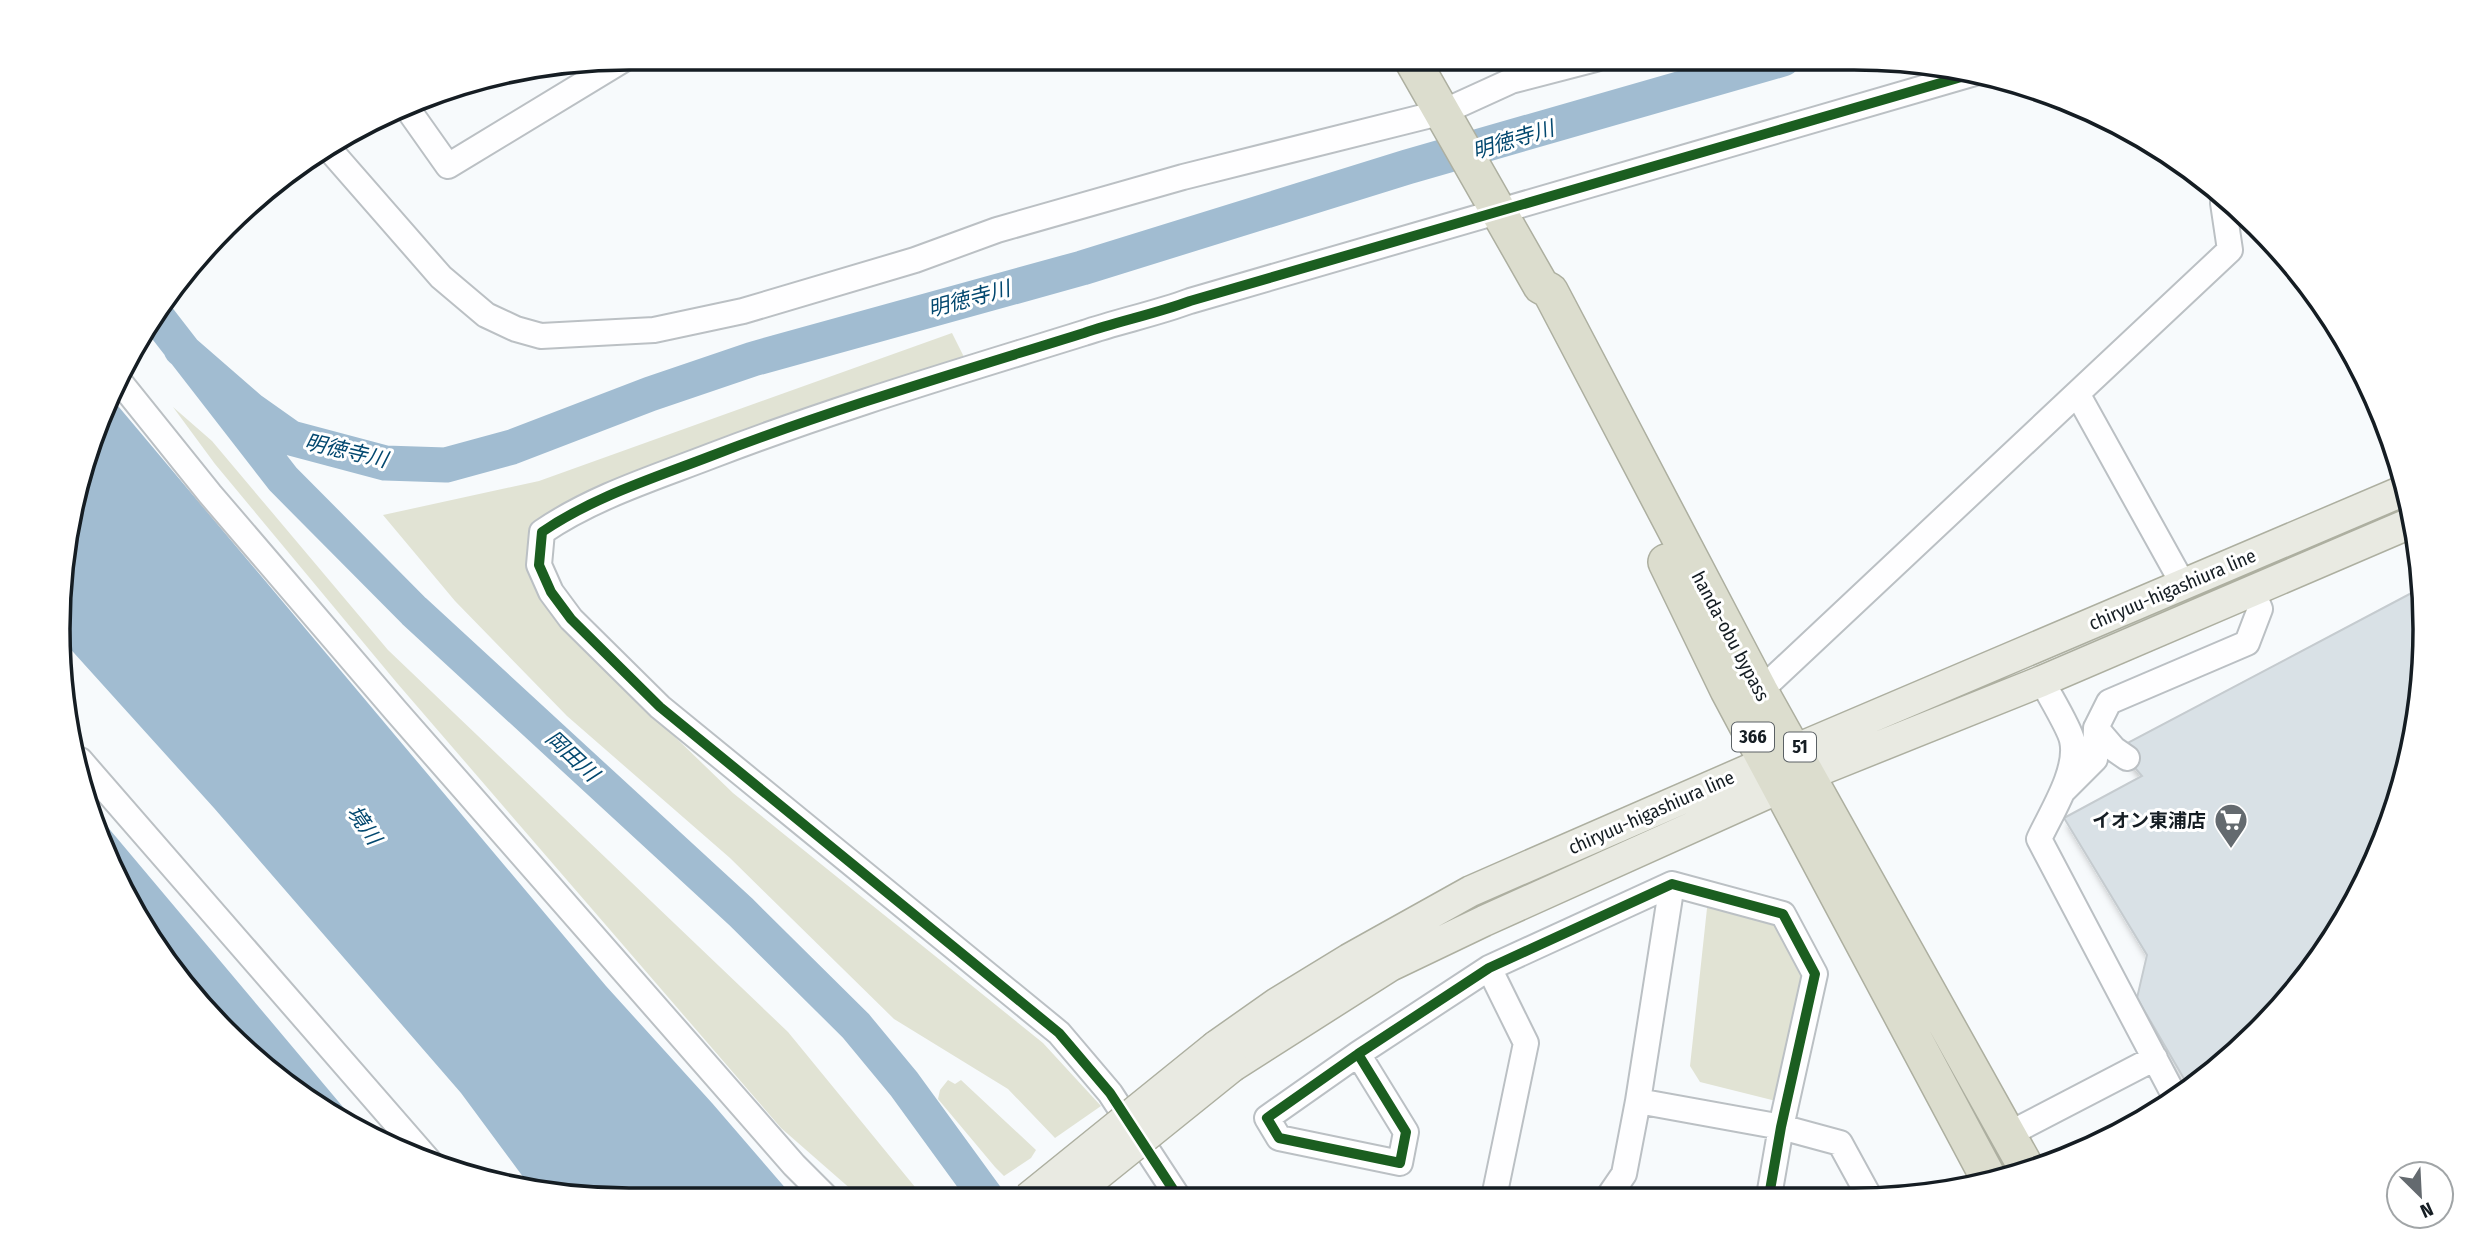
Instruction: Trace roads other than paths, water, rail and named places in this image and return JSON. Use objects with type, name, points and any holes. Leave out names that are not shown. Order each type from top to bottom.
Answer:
[{"type":"highway","name":"handa-obu bypass","points":[[1418,70],[1541,286],[1549,291],[1760,691],[1787,769],[1986,1172]]},
{"type":"highway","name":"handa-obu bypass","points":[[1541,286],[1538,301],[1728,691],[1787,769],[2023,1161]]},
{"type":"main road","name":"chiryuu-higashiura line","points":[[1042,1188],[1225,1056],[1390,966],[1787,769],[2183,584],[2396,494]]},
{"type":"main road","name":"chiryuu-higashiura line","points":[[1787,769],[2042,681],[2403,526]]},
{"type":"main road","name":"chiryuu-higashiura line","points":[[1080,1188],[1225,1056]]},
{"type":"street","points":[[334,154],[441,277],[486,315],[516,330],[557,337],[654,330],[743,311],[915,260],[997,230],[1183,177],[1447,120],[1511,81],[1549,70]]},
{"type":"street","points":[[412,115],[448,166],[604,71]]},
{"type":"street","points":[[1172,1188],[1110,1093],[1059,1033],[660,707],[571,619],[551,592],[539,565],[542,532],[565,516],[628,488],[755,439],[901,389],[1086,332],[1149,316],[1492,199],[1952,79]]},
{"type":"street","points":[[1760,691],[2230,250],[2223,209]]},
{"type":"street","points":[[125,388],[210,494],[396,710],[817,1188]]},
{"type":"street","points":[[2078,395],[2183,584]]},
{"type":"street","points":[[2062,792],[2095,759],[2096,728],[2109,702],[2247,643],[2260,609],[2252,590]]},
{"type":"street","points":[[2042,681],[2073,741],[2071,766],[2062,792],[2039,839],[2171,1089]]},
{"type":"street","points":[[2096,728],[2114,749],[2127,758]]},
{"type":"street","points":[[88,769],[415,1145]]},
{"type":"street","points":[[1614,1188],[1624,1174],[1638,1101],[1672,884]]},
{"type":"street","points":[[1359,1054],[1406,1132],[1400,1163],[1279,1138],[1267,1118],[1359,1054],[1489,968],[1672,884],[1783,914],[1815,974],[1770,1188]]},
{"type":"street","points":[[1489,968],[1526,1043],[1496,1188]]},
{"type":"street","points":[[2009,1134],[2155,1058]]},
{"type":"street","points":[[1638,1101],[1781,1127],[1840,1143],[1864,1188]]},
{"type":"water","name":"境川","points":[[117,405],[606,986],[785,1188],[592,1187],[524,1178],[461,1093],[214,808],[71,649],[71,592],[81,520],[100,449]]},
{"type":"water","points":[[106,825],[347,1112],[318,1094],[260,1049],[209,998],[164,940],[128,876]]},
{"type":"waterway","name":"明徳寺川","points":[[181,349],[250,409],[291,438],[385,463],[446,465],[512,447],[650,394],[753,359],[1082,268],[1407,167],[1745,70]]},
{"type":"waterway","name":"岡田川","points":[[161,322],[283,479],[414,611],[741,912],[856,1026],[904,1084],[980,1188]]},
{"type":"place","name":"イオン東浦店","points":[[2231,850]]}]
